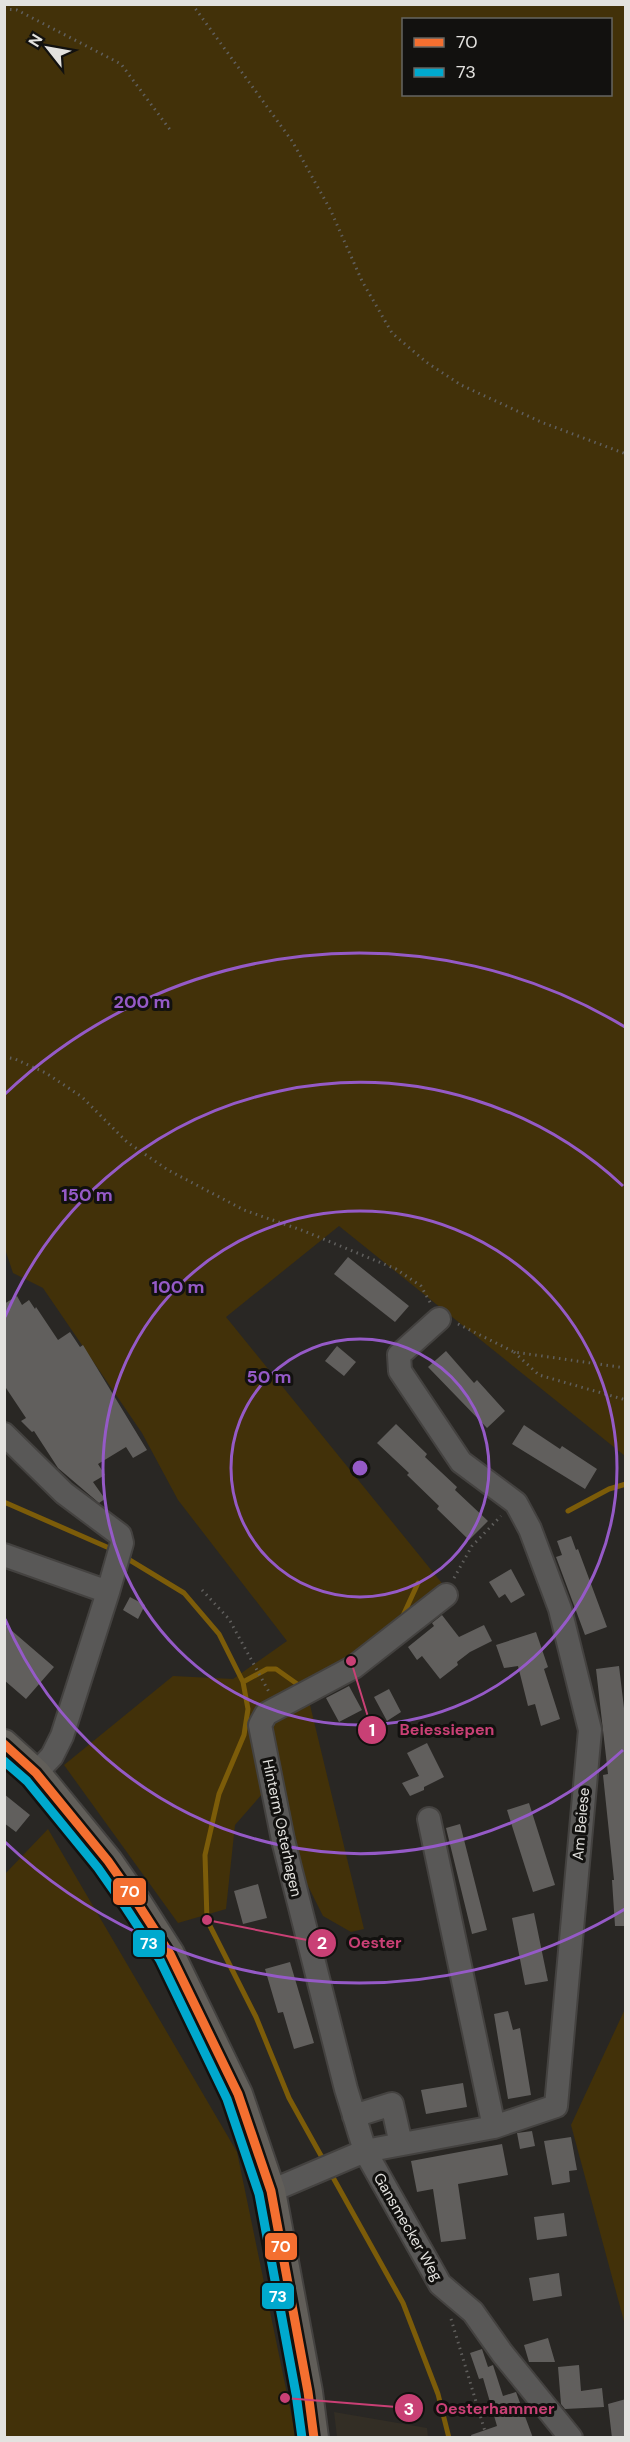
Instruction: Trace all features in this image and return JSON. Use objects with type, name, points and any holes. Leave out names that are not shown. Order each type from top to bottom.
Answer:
[{"type":"main road","points":[[4,1744],[36,1773],[108,1861],[170,1954],[238,2094],[271,2191],[309,2392],[314,2438]]},
{"type":"street","name":"Am Beiese","points":[[271,2191],[358,2154],[494,2127],[556,2106],[590,1731],[560,1609],[530,1529],[516,1503],[461,1462],[400,1371],[399,1355],[439,1319]]},
{"type":"street","points":[[4,1434],[64,1493],[120,1535],[122,1543],[62,1736],[52,1756],[36,1773]]},
{"type":"street","points":[[4,1556],[108,1592]]},
{"type":"street","name":"Hinterm Osterhagen","points":[[358,2154],[354,2116],[283,1840],[260,1725],[266,1714],[354,1667],[446,1595]]},
{"type":"street","points":[[429,1820],[494,2127]]},
{"type":"street","points":[[354,2116],[392,2104],[401,2144]]},
{"type":"street","name":"Gansmecker Weg","points":[[358,2154],[440,2284],[473,2312],[502,2353],[571,2438]]},
{"type":"path","points":[[192,4],[292,141],[330,209],[362,281],[392,333],[426,362],[461,386],[541,422],[626,454]]},
{"type":"path","points":[[4,9],[17,10],[121,64],[171,131]]},
{"type":"path","points":[[4,1057],[15,1059],[46,1073],[82,1097],[126,1142],[168,1170],[244,1210],[304,1231],[396,1269],[421,1286],[439,1319],[458,1324],[514,1352],[539,1376],[626,1400]]},
{"type":"path","points":[[514,1352],[626,1368]]},
{"type":"path","points":[[446,1595],[472,1546],[505,1511],[516,1503]]},
{"type":"path","points":[[202,1590],[229,1619],[263,1680]]},
{"type":"path","points":[[450,2317],[487,2438]]},
{"type":"shaded area","points":[[5,5],[625,5],[625,1456],[339,1226],[226,1317],[445,1587],[352,1656],[304,1680],[364,1929],[351,1932],[323,1916],[262,1794],[235,1825],[226,1909],[178,1923],[64,1765],[173,1676],[233,1679],[287,1641],[178,1500],[142,1433],[43,1288],[13,1273],[5,1249]]},
{"type":"shaded area","points":[[48,1829],[237,2152],[296,2437],[5,2437],[5,1874]]},
{"type":"shaded area","points":[[626,2009],[625,2325],[571,2125]]},
{"type":"shaded area","points":[[334,2412],[427,2428],[428,2437],[337,2437]]},
{"type":"building","points":[[348,1257],[409,1306],[395,1322],[334,1274]]},
{"type":"building","points":[[17,1296],[22,1305],[29,1300],[35,1309],[36,1307],[58,1340],[70,1332],[80,1347],[83,1345],[147,1450],[133,1458],[126,1447],[98,1464],[105,1475],[93,1482],[105,1499],[99,1503],[58,1468],[34,1431],[32,1432],[21,1421],[26,1418],[4,1385],[4,1304]]},
{"type":"building","points":[[337,1346],[356,1362],[344,1376],[325,1361]]},
{"type":"building","points":[[446,1351],[474,1383],[477,1380],[505,1411],[487,1428],[428,1367]]},
{"type":"building","points":[[396,1424],[427,1454],[425,1457],[457,1487],[455,1490],[488,1521],[469,1540],[437,1509],[439,1506],[407,1475],[409,1473],[377,1443]]},
{"type":"building","points":[[524,1425],[560,1449],[562,1446],[597,1469],[585,1489],[512,1444]]},
{"type":"building","points":[[571,1536],[607,1627],[585,1635],[556,1557],[562,1555],[557,1541]]},
{"type":"building","points":[[511,1569],[525,1595],[511,1603],[505,1594],[499,1598],[489,1582]]},
{"type":"building","points":[[130,1597],[145,1605],[138,1619],[123,1610]]},
{"type":"building","points":[[442,1615],[459,1637],[484,1625],[492,1641],[470,1652],[440,1679],[422,1656],[417,1660],[408,1647],[434,1626],[432,1623]]},
{"type":"building","points":[[4,1624],[54,1667],[26,1699],[4,1680]]},
{"type":"building","points":[[536,1632],[548,1667],[544,1669],[560,1719],[541,1726],[535,1704],[528,1706],[518,1666],[504,1668],[496,1645]]},
{"type":"building","points":[[619,1666],[626,1725],[626,1926],[615,1926],[612,1880],[614,1880],[603,1775],[608,1774],[596,1669]]},
{"type":"building","points":[[349,1686],[362,1710],[339,1722],[326,1698]]},
{"type":"building","points":[[389,1689],[401,1712],[387,1721],[374,1697]]},
{"type":"building","points":[[427,1743],[444,1777],[410,1796],[402,1783],[419,1776],[407,1753]]},
{"type":"building","points":[[4,1794],[30,1815],[16,1832],[4,1823]]},
{"type":"building","points":[[529,1803],[555,1885],[533,1892],[507,1810]]},
{"type":"building","points":[[460,1824],[487,1930],[472,1934],[446,1828]]},
{"type":"building","points":[[258,1884],[267,1918],[243,1924],[234,1891]]},
{"type":"building","points":[[534,1913],[548,1981],[525,1985],[512,1918]]},
{"type":"building","points":[[290,1962],[314,2043],[294,2049],[283,2012],[278,2013],[265,1969]]},
{"type":"building","points":[[508,2011],[513,2030],[520,2028],[531,2095],[508,2099],[494,2014]]},
{"type":"building","points":[[463,2083],[467,2107],[426,2114],[421,2090]]},
{"type":"building","points":[[532,2131],[535,2146],[520,2149],[517,2133]]},
{"type":"building","points":[[571,2137],[577,2170],[569,2171],[570,2182],[552,2185],[544,2141]]},
{"type":"building","points":[[502,2144],[508,2175],[458,2184],[466,2239],[441,2242],[433,2189],[417,2192],[411,2161]]},
{"type":"building","points":[[564,2213],[567,2236],[537,2240],[534,2217]]},
{"type":"building","points":[[559,2273],[562,2296],[533,2301],[529,2278]]},
{"type":"building","points":[[548,2338],[555,2362],[529,2362],[524,2345]]},
{"type":"building","points":[[482,2349],[488,2367],[493,2365],[503,2396],[516,2392],[533,2438],[472,2438],[471,2435],[497,2426],[483,2378],[479,2379],[470,2353]]},
{"type":"building","points":[[579,2365],[581,2391],[602,2388],[604,2407],[565,2409],[561,2404],[558,2367]]},
{"type":"building","points":[[626,2399],[626,2438],[612,2438],[608,2404]]},
{"type":"waterway","points":[[568,1511],[609,1489],[626,1484]]},
{"type":"waterway","points":[[4,1502],[116,1551]]},
{"type":"waterway","points":[[123,1556],[184,1593],[219,1634],[243,1682],[248,1709],[244,1735],[219,1794],[205,1855],[207,1920],[256,2017],[289,2098],[324,2161]]},
{"type":"waterway","points":[[401,1620],[418,1583]]},
{"type":"waterway","points":[[243,1682],[267,1669],[276,1669],[300,1686],[302,1685]]},
{"type":"waterway","points":[[330,2172],[403,2303],[438,2394],[449,2438]]},
{"type":"transit line","name":"70","points":[[4,1744],[36,1773],[108,1861],[136,1901],[170,1954],[238,2094],[271,2191],[308,2392],[314,2438]]},
{"type":"transit line","name":"73","points":[[4,1761],[27,1781],[98,1868],[126,1908],[160,1960],[227,2099],[259,2194],[302,2438]]},
{"type":"place","name":"Beiessiepen","points":[[351,1661]]},
{"type":"place","name":"Oester","points":[[207,1920]]},
{"type":"place","name":"Oesterhammer","points":[[285,2398]]}]
